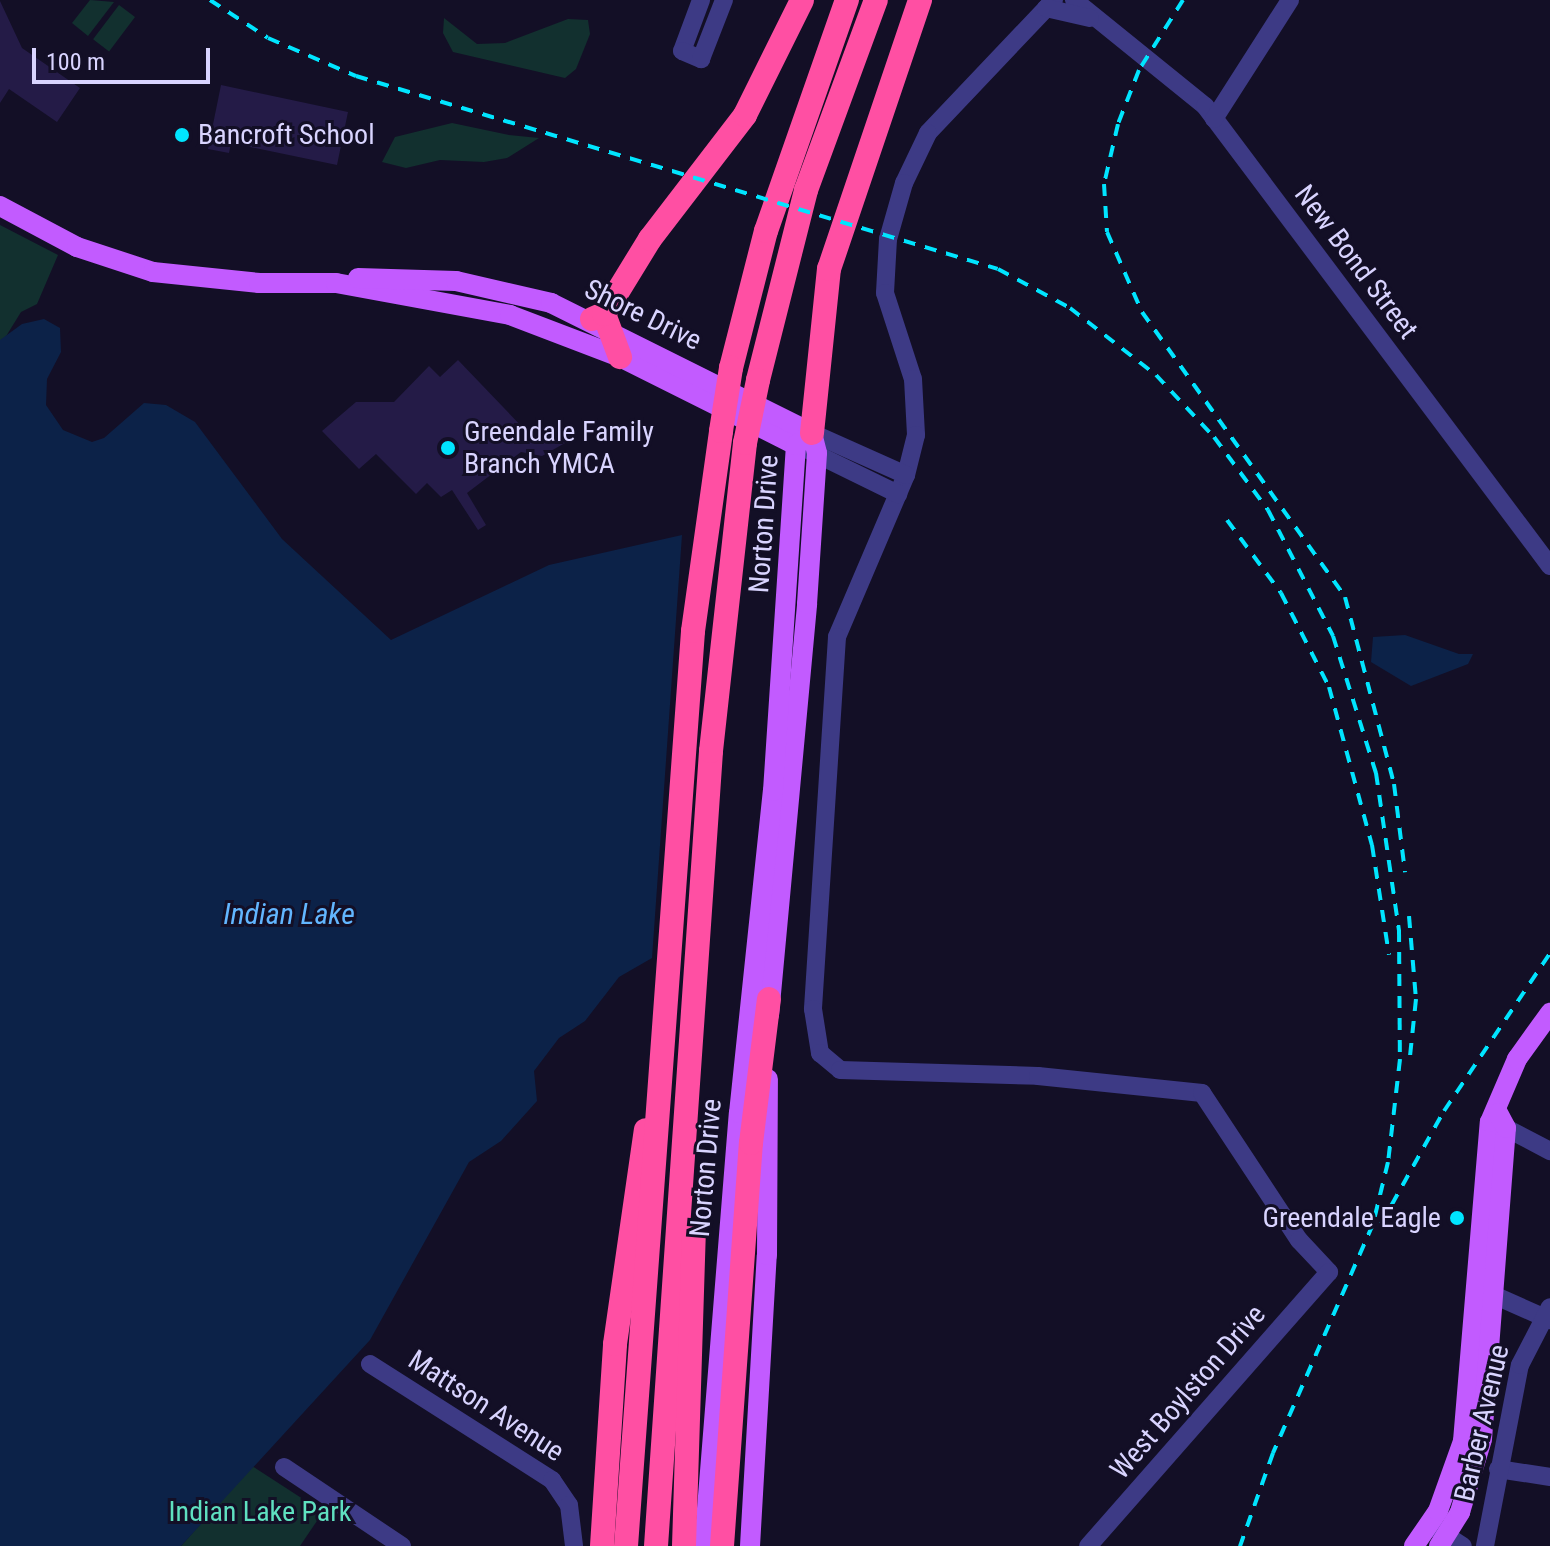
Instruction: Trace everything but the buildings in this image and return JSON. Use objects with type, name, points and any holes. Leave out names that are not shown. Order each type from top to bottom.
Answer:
[{"type":"highway","points":[[620,357],[601,320],[644,248],[767,80],[802,0]]},
{"type":"highway","points":[[614,1538],[615,1344],[665,1033],[694,618],[721,431],[731,368],[766,231],[847,0]]},
{"type":"highway","points":[[657,1540],[722,627],[745,443],[806,190],[876,0]]},
{"type":"highway","points":[[808,444],[831,260],[920,0]]},
{"type":"highway","points":[[704,1542],[769,999]]},
{"type":"highway","points":[[693,1028],[704,1542]]},
{"type":"main road","name":"Shore Drive","points":[[0,206],[77,247],[153,272],[259,283],[336,283],[387,276],[456,281],[531,296],[601,320],[808,444]]},
{"type":"main road","name":"Shore Drive","points":[[336,283],[488,308],[620,357],[808,444]]},
{"type":"main road","name":"Norton Drive","points":[[750,1546],[767,1255],[769,999],[808,444]]},
{"type":"main road","name":"Norton Drive","points":[[704,1542],[739,1113],[808,444]]},
{"type":"main road","points":[[1414,1546],[1445,1539],[1463,1441],[1485,1290],[1485,1147],[1502,1120],[1517,1059],[1550,1013]]},
{"type":"street","points":[[701,0],[682,51],[701,59],[724,0]]},
{"type":"street","name":"New Bond Street","points":[[1074,0],[1090,18],[1155,62],[1214,119],[1550,566]]},
{"type":"street","points":[[1214,119],[1290,0]]},
{"type":"street","points":[[898,494],[916,435],[915,394],[883,271],[904,183],[946,110],[1050,4]]},
{"type":"street","name":"New Bond Street","points":[[1050,4],[1077,20],[1090,18]]},
{"type":"street","name":"Shore Drive","points":[[808,444],[906,475]]},
{"type":"street","name":"Shore Drive","points":[[808,444],[898,494]]},
{"type":"street","name":"West Boylston Drive","points":[[898,494],[847,606],[836,646],[813,997],[823,1058],[845,1071],[1038,1076],[1202,1093],[1299,1240],[1329,1272],[1088,1546]]},
{"type":"street","points":[[1502,1120],[1550,1151]]},
{"type":"street","points":[[1485,1290],[1548,1315]]},
{"type":"street","name":"Barber Avenue","points":[[1485,1546],[1520,1365],[1548,1315]]},
{"type":"street","name":"Mattson Avenue","points":[[370,1364],[552,1480],[569,1505],[574,1546]]},
{"type":"street","points":[[284,1467],[402,1546]]},
{"type":"street","points":[[1498,1469],[1550,1477]]},
{"type":"green space","points":[[90,0],[114,2],[88,36],[72,23]]},
{"type":"green space","points":[[119,5],[135,17],[109,51],[93,39]]},
{"type":"green space","points":[[444,18],[477,44],[505,43],[568,19],[588,20],[590,34],[576,69],[565,78],[453,52],[443,33]]},
{"type":"green space","points":[[452,123],[539,138],[507,158],[484,162],[440,160],[406,168],[382,162],[395,137]]},
{"type":"green space","points":[[0,225],[58,255],[37,304],[21,312],[0,346]]},
{"type":"green space","name":"Indian Lake Park","points":[[252,1466],[323,1512],[300,1546],[181,1546]]},
{"type":"water","name":"Indian Lake","points":[[44,319],[60,328],[61,352],[47,379],[46,405],[63,430],[92,442],[104,438],[144,403],[166,405],[195,422],[282,539],[391,640],[549,565],[682,535],[652,958],[619,977],[585,1021],[559,1038],[534,1071],[537,1101],[501,1141],[469,1162],[370,1340],[181,1546],[0,1546],[0,340],[22,324]]},
{"type":"water","points":[[1405,635],[1459,654],[1473,654],[1468,664],[1411,686],[1371,662],[1373,637]]},
{"type":"railway","points":[[210,0],[268,38],[356,76],[998,269],[1070,308],[1156,375],[1214,437],[1268,510],[1333,636],[1376,773],[1399,930],[1400,1059],[1388,1162],[1373,1224],[1273,1453],[1240,1546]]},
{"type":"railway","points":[[1183,0],[1139,70],[1118,124],[1104,184],[1107,232],[1142,312],[1345,597],[1394,784],[1405,872]]},
{"type":"railway","points":[[1227,520],[1281,593],[1329,687],[1372,845],[1389,955]]},
{"type":"railway","points":[[1409,916],[1416,999],[1410,1056]]},
{"type":"railway","points":[[1381,1224],[1444,1111],[1550,953]]},
{"type":"place","name":"Bancroft School","points":[[182,135]]},
{"type":"place","name":"Greendale Family Branch YMCA","points":[[448,448]]},
{"type":"place","name":"Greendale Eagle","points":[[1457,1218]]}]
